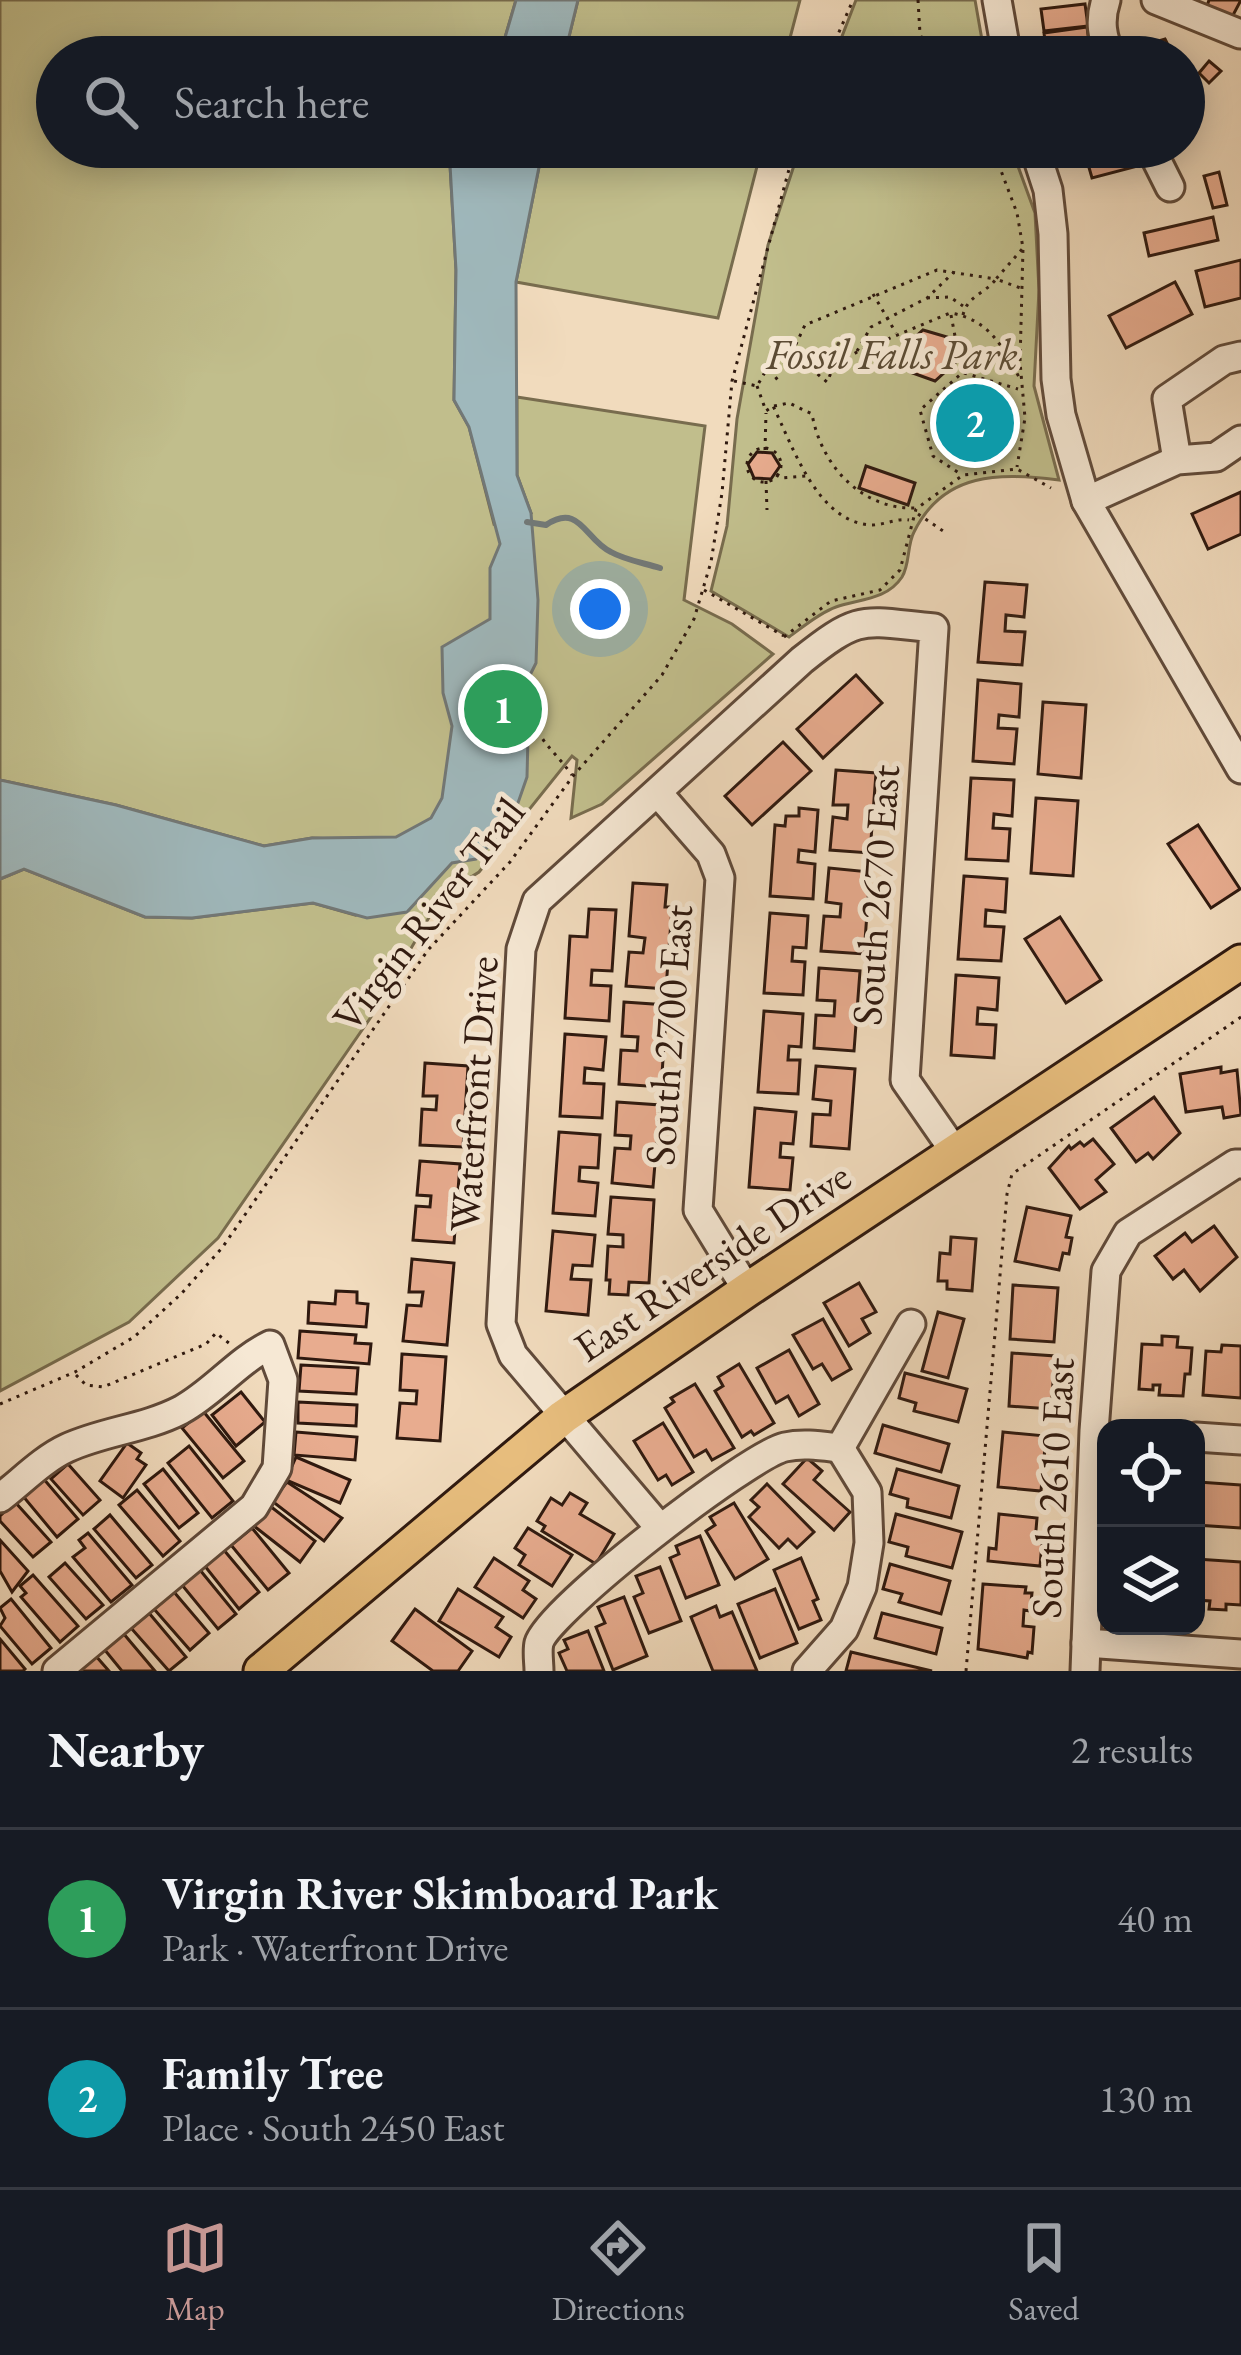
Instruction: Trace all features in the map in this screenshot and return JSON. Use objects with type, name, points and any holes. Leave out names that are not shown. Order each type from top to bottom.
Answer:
[{"type":"main road","name":"East Riverside Drive","points":[[261,1671],[563,1417],[1241,962]]},
{"type":"street","points":[[997,0],[1003,36]]},
{"type":"street","points":[[1102,36],[1106,0]]},
{"type":"street","points":[[1156,0],[1240,34]]},
{"type":"street","points":[[1041,168],[1048,190],[1057,300],[1056,379],[1061,415],[1086,501],[1241,769]]},
{"type":"street","points":[[1160,168],[1170,187]]},
{"type":"street","points":[[1177,460],[1167,399],[1224,360],[1241,356]]},
{"type":"street","points":[[1086,501],[1177,460],[1216,457],[1241,440]]},
{"type":"street","name":"Waterfront Drive","points":[[659,1527],[513,1355],[501,1324],[521,950],[537,901],[811,652],[842,628],[866,622],[934,628]]},
{"type":"street","name":"South 2670 East","points":[[934,628],[905,1080],[955,1152]]},
{"type":"street","name":"South 2700 East","points":[[658,793],[712,854],[720,878],[698,1210],[747,1290]]},
{"type":"street","name":"South 2610 East","points":[[1100,1419],[1106,1271],[1129,1233],[1234,1164],[1241,1164]]},
{"type":"street","points":[[840,1448],[911,1324]]},
{"type":"street","points":[[0,1498],[63,1449],[137,1428],[208,1395],[258,1351],[283,1380],[277,1468],[254,1507],[57,1671]]},
{"type":"street","points":[[1205,1437],[1241,1439]]},
{"type":"street","points":[[539,1671],[539,1642],[555,1618],[659,1527],[781,1448],[812,1444],[840,1448]]},
{"type":"street","points":[[807,1671],[844,1629],[862,1588],[869,1543],[867,1492],[840,1448]]},
{"type":"street","name":"South 2610 East","points":[[1085,1657],[1097,1476]]},
{"type":"street","points":[[1085,1657],[1241,1654]]},
{"type":"path","points":[[837,36],[853,0]]},
{"type":"path","points":[[918,0],[921,36]]},
{"type":"path","name":"Virgin River Trail","points":[[0,1404],[75,1372],[134,1337],[181,1294],[222,1248],[428,950],[510,862],[573,776],[662,675],[694,619],[702,589],[722,493],[732,381],[789,168]]},
{"type":"path","points":[[1000,168],[1017,213],[1023,248],[1025,418],[1017,469]]},
{"type":"path","points":[[963,315],[965,307],[1023,248]]},
{"type":"path","points":[[765,450],[766,411],[758,386],[768,367],[790,351],[806,325],[937,270],[996,279],[1025,289]]},
{"type":"path","points":[[857,352],[871,326],[927,298],[955,271]]},
{"type":"path","points":[[873,294],[897,334]]},
{"type":"path","points":[[927,298],[950,298],[965,307]]},
{"type":"path","points":[[790,351],[827,382],[834,366],[857,352],[950,313],[963,315],[998,338],[1021,380]]},
{"type":"path","points":[[950,313],[962,373]]},
{"type":"path","points":[[768,367],[780,383]]},
{"type":"path","points":[[962,373],[1022,390]]},
{"type":"path","points":[[962,373],[920,410],[933,456],[963,475]]},
{"type":"path","points":[[732,381],[758,386]]},
{"type":"path","points":[[766,411],[789,403],[812,414],[826,454],[851,488],[916,510],[946,533]]},
{"type":"path","points":[[773,406],[827,504],[874,525],[911,520]]},
{"type":"path","points":[[756,449],[774,450],[782,467],[776,475],[772,481],[752,479],[746,463],[756,449]]},
{"type":"path","points":[[784,637],[831,601],[880,590],[900,570],[916,510],[963,475],[1017,469],[1051,488]]},
{"type":"path","points":[[776,475],[795,479],[808,475]]},
{"type":"path","points":[[766,481],[767,510]]},
{"type":"path","points":[[702,589],[811,652]]},
{"type":"path","points":[[532,696],[541,743],[573,776]]},
{"type":"path","points":[[966,1671],[1012,1174],[1241,1017]]},
{"type":"path","points":[[75,1372],[86,1385],[103,1387],[206,1344],[216,1333],[258,1351]]},
{"type":"green space","points":[[0,0],[516,0],[505,36],[36,36],[36,168],[450,168],[456,270],[454,400],[469,427],[494,524],[531,513],[517,475],[517,397],[705,426],[684,600],[732,624],[773,654],[602,804],[571,818],[577,760],[572,756],[479,872],[452,889],[431,914],[371,1017],[218,1238],[129,1322],[0,1391],[0,879],[24,869],[145,917],[192,918],[313,903],[355,915],[355,840],[312,838],[264,846],[116,805],[0,780]]},
{"type":"green space","points":[[578,0],[800,0],[791,36],[569,36]]},
{"type":"green space","points":[[856,0],[975,0],[981,36],[842,36]]},
{"type":"green space","points":[[539,168],[757,168],[718,318],[516,282]]},
{"type":"green space","name":"Fossil Falls Park","points":[[793,168],[1019,168],[1035,213],[1039,290],[1034,386],[1059,480],[995,477],[958,487],[926,512],[896,585],[830,610],[789,637],[711,591],[727,526],[737,419],[768,245]]},
{"type":"water","points":[[516,0],[578,0],[569,36],[505,36]]},
{"type":"water","points":[[450,168],[539,168],[516,282],[517,475],[531,513],[538,600],[536,663],[521,693],[528,737],[527,777],[511,823],[476,859],[452,863],[407,912],[367,918],[313,903],[192,918],[145,917],[24,869],[0,879],[0,780],[116,805],[264,846],[312,838],[396,837],[431,818],[442,798],[452,726],[443,693],[442,647],[490,619],[490,568],[500,544],[469,427],[454,400],[456,270]]},
{"type":"building","points":[[1209,0],[1241,0],[1231,19],[1207,6]]},
{"type":"building","points":[[1085,4],[1088,26],[1044,31],[1041,9]]},
{"type":"building","points":[[1087,27],[1088,36],[1044,36]]},
{"type":"building","points":[[1209,61],[1221,71],[1209,83],[1205,79]]},
{"type":"building","points":[[1089,168],[1130,168],[1092,178]]},
{"type":"building","points":[[1219,172],[1227,205],[1213,208],[1204,176]]},
{"type":"building","points":[[1213,217],[1218,240],[1149,256],[1144,233]]},
{"type":"building","points":[[1241,260],[1241,298],[1205,307],[1196,271]]},
{"type":"building","points":[[1175,282],[1192,314],[1126,348],[1109,316]]},
{"type":"building","points":[[923,330],[947,337],[955,363],[935,381],[910,372],[903,348]]},
{"type":"building","points":[[757,452],[772,453],[780,466],[771,479],[754,478],[748,464]]},
{"type":"building","points":[[866,466],[915,483],[908,505],[859,488]]},
{"type":"building","points":[[1241,492],[1241,534],[1208,549],[1192,514]]},
{"type":"building","points":[[985,582],[1027,585],[1024,617],[1006,615],[1005,631],[1025,632],[1022,665],[978,662]]},
{"type":"building","points":[[856,675],[882,703],[823,758],[797,729]]},
{"type":"building","points":[[978,680],[1021,684],[1019,717],[999,715],[998,728],[1017,729],[1014,764],[973,761]]},
{"type":"building","points":[[1043,702],[1086,705],[1081,778],[1038,774]]},
{"type":"building","points":[[783,742],[811,771],[752,825],[725,796]]},
{"type":"building","points":[[836,770],[876,773],[870,853],[830,850],[833,817],[847,819],[848,805],[833,805]]},
{"type":"building","points":[[971,778],[1014,780],[1012,816],[994,814],[993,828],[1010,829],[1008,861],[966,859]]},
{"type":"building","points":[[1036,798],[1078,801],[1073,876],[1031,873]]},
{"type":"building","points":[[799,808],[818,810],[815,852],[799,850],[798,862],[815,864],[813,899],[770,896],[775,825],[785,826],[786,816],[799,816]]},
{"type":"building","points":[[1198,825],[1240,889],[1211,908],[1168,844]]},
{"type":"building","points":[[829,868],[870,872],[864,954],[821,951],[824,916],[840,917],[841,904],[826,902]]},
{"type":"building","points":[[964,876],[1007,879],[1005,912],[986,910],[985,926],[1004,927],[1001,961],[958,959]]},
{"type":"building","points":[[633,883],[667,885],[665,907],[672,907],[666,989],[626,986],[629,952],[643,953],[645,938],[629,936]]},
{"type":"building","points":[[589,909],[616,910],[612,971],[592,970],[591,985],[611,986],[609,1021],[565,1018],[570,936],[587,937]]},
{"type":"building","points":[[770,913],[808,916],[806,948],[793,947],[792,961],[805,962],[803,995],[764,993]]},
{"type":"building","points":[[1060,917],[1101,980],[1066,1003],[1025,939]]},
{"type":"building","points":[[819,968],[860,971],[854,1051],[814,1048],[816,1015],[834,1016],[835,1001],[817,1000]]},
{"type":"building","points":[[956,975],[999,978],[997,1010],[978,1008],[977,1024],[996,1025],[994,1058],[951,1055]]},
{"type":"building","points":[[624,1002],[667,1005],[661,1087],[619,1084],[621,1050],[637,1051],[638,1037],[622,1036]]},
{"type":"building","points":[[764,1011],[803,1014],[801,1047],[789,1046],[788,1060],[800,1060],[798,1094],[758,1092]]},
{"type":"building","points":[[565,1034],[606,1037],[603,1070],[585,1068],[584,1083],[604,1084],[602,1118],[560,1116]]},
{"type":"building","points":[[425,1063],[468,1066],[463,1147],[420,1145],[422,1109],[436,1110],[437,1096],[423,1096]]},
{"type":"building","points":[[816,1066],[855,1069],[849,1149],[811,1146],[813,1114],[830,1115],[831,1101],[813,1099]]},
{"type":"building","points":[[1221,1067],[1221,1073],[1237,1070],[1241,1115],[1224,1118],[1222,1107],[1186,1112],[1180,1074]]},
{"type":"building","points":[[1154,1097],[1180,1133],[1153,1159],[1148,1153],[1136,1162],[1111,1128]]},
{"type":"building","points":[[617,1102],[660,1105],[653,1187],[612,1183],[615,1148],[630,1149],[631,1136],[615,1135]]},
{"type":"building","points":[[755,1108],[796,1112],[793,1144],[781,1143],[780,1157],[793,1158],[790,1190],[749,1187]]},
{"type":"building","points":[[559,1132],[600,1135],[598,1168],[580,1167],[579,1181],[598,1183],[595,1216],[553,1213]]},
{"type":"building","points":[[1093,1139],[1114,1164],[1096,1180],[1106,1192],[1080,1209],[1049,1168],[1069,1146],[1080,1142],[1084,1146]]},
{"type":"building","points":[[420,1161],[460,1164],[454,1243],[413,1240],[416,1206],[430,1207],[431,1196],[417,1195]]},
{"type":"building","points":[[611,1197],[654,1200],[649,1283],[629,1282],[628,1295],[609,1294],[610,1280],[606,1280],[608,1246],[623,1247],[623,1235],[608,1234]]},
{"type":"building","points":[[1027,1207],[1071,1216],[1066,1237],[1072,1238],[1069,1254],[1063,1253],[1059,1270],[1015,1261]]},
{"type":"building","points":[[1214,1226],[1237,1257],[1200,1291],[1184,1270],[1173,1279],[1155,1256],[1185,1233],[1192,1242]]},
{"type":"building","points":[[553,1231],[595,1235],[592,1266],[573,1265],[571,1279],[591,1280],[588,1315],[546,1311]]},
{"type":"building","points":[[951,1237],[976,1239],[972,1291],[947,1289],[947,1281],[938,1281],[940,1253],[950,1254]]},
{"type":"building","points":[[412,1259],[454,1263],[447,1345],[403,1341],[407,1305],[421,1306],[423,1292],[409,1292]]},
{"type":"building","points":[[859,1283],[876,1312],[862,1319],[870,1333],[849,1346],[824,1303]]},
{"type":"building","points":[[1013,1285],[1058,1288],[1054,1342],[1010,1339]]},
{"type":"building","points":[[336,1291],[357,1292],[357,1303],[368,1304],[366,1327],[308,1323],[309,1302],[335,1304]]},
{"type":"building","points":[[938,1312],[964,1319],[948,1378],[922,1371]]},
{"type":"building","points":[[823,1319],[851,1369],[832,1380],[822,1364],[813,1369],[793,1335]]},
{"type":"building","points":[[300,1331],[356,1335],[355,1343],[371,1344],[369,1364],[298,1358]]},
{"type":"building","points":[[1162,1336],[1178,1337],[1177,1347],[1192,1348],[1183,1396],[1159,1395],[1160,1385],[1153,1385],[1153,1390],[1139,1389],[1142,1344],[1162,1345]]},
{"type":"building","points":[[1222,1345],[1241,1346],[1241,1398],[1203,1395],[1206,1351],[1221,1352]]},
{"type":"building","points":[[789,1350],[819,1404],[799,1416],[788,1396],[776,1403],[757,1368]]},
{"type":"building","points":[[1012,1353],[1055,1356],[1051,1409],[1009,1406]]},
{"type":"building","points":[[402,1354],[446,1357],[440,1441],[397,1438],[400,1403],[416,1404],[417,1391],[400,1390]]},
{"type":"building","points":[[739,1364],[774,1423],[742,1437],[715,1391],[723,1386],[718,1377]]},
{"type":"building","points":[[301,1365],[358,1368],[356,1394],[299,1391]]},
{"type":"building","points":[[905,1373],[967,1389],[958,1422],[914,1411],[916,1403],[899,1398]]},
{"type":"building","points":[[695,1384],[734,1448],[712,1460],[706,1450],[694,1457],[665,1408],[674,1402],[671,1398]]},
{"type":"building","points":[[241,1392],[265,1422],[236,1446],[212,1415]]},
{"type":"building","points":[[298,1402],[357,1405],[356,1426],[298,1423]]},
{"type":"building","points":[[203,1411],[244,1461],[223,1478],[182,1428]]},
{"type":"building","points":[[663,1423],[693,1472],[672,1485],[666,1475],[658,1480],[634,1441]]},
{"type":"building","points":[[883,1425],[949,1444],[941,1472],[875,1453]]},
{"type":"building","points":[[296,1432],[357,1437],[355,1460],[294,1455]]},
{"type":"building","points":[[1003,1432],[1046,1436],[1041,1491],[998,1487]]},
{"type":"building","points":[[127,1443],[141,1453],[137,1459],[146,1465],[123,1498],[100,1481]]},
{"type":"building","points":[[189,1446],[233,1501],[212,1518],[168,1463]]},
{"type":"building","points":[[296,1457],[350,1480],[340,1503],[286,1480]]},
{"type":"building","points":[[807,1458],[822,1471],[814,1480],[850,1512],[834,1530],[783,1484]]},
{"type":"building","points":[[68,1464],[100,1500],[83,1515],[51,1479]]},
{"type":"building","points":[[163,1469],[198,1513],[179,1528],[144,1484]]},
{"type":"building","points":[[897,1469],[959,1486],[951,1518],[907,1507],[908,1499],[890,1494]]},
{"type":"building","points":[[42,1477],[78,1519],[57,1537],[22,1495]]},
{"type":"building","points":[[287,1482],[342,1518],[324,1541],[272,1501]]},
{"type":"building","points":[[1205,1482],[1241,1485],[1241,1528],[1205,1526]]},
{"type":"building","points":[[767,1484],[814,1532],[797,1548],[788,1539],[779,1548],[749,1517],[759,1507],[751,1500]]},
{"type":"building","points":[[137,1490],[180,1541],[163,1556],[119,1505]]},
{"type":"building","points":[[570,1493],[587,1503],[580,1514],[614,1534],[596,1564],[542,1531],[545,1526],[537,1521],[551,1498],[562,1505]]},
{"type":"building","points":[[15,1502],[51,1542],[33,1557],[0,1521]]},
{"type":"building","points":[[734,1503],[768,1559],[735,1579],[706,1531],[715,1525],[710,1517]]},
{"type":"building","points":[[270,1506],[315,1541],[300,1562],[254,1526]]},
{"type":"building","points":[[896,1514],[962,1532],[952,1568],[906,1556],[908,1547],[889,1542]]},
{"type":"building","points":[[999,1514],[1037,1518],[1040,1566],[988,1561],[989,1548],[996,1549]]},
{"type":"building","points":[[110,1515],[152,1565],[136,1578],[94,1529]]},
{"type":"building","points":[[252,1528],[289,1573],[268,1590],[231,1545]]},
{"type":"building","points":[[528,1528],[572,1555],[552,1586],[519,1565],[525,1555],[515,1548]]},
{"type":"building","points":[[88,1533],[132,1585],[111,1602],[73,1557],[85,1548],[79,1540]]},
{"type":"building","points":[[700,1536],[719,1585],[686,1598],[670,1558],[679,1554],[676,1546]]},
{"type":"building","points":[[0,1540],[28,1571],[12,1592],[0,1571]]},
{"type":"building","points":[[223,1549],[259,1592],[239,1609],[204,1565]]},
{"type":"building","points":[[494,1558],[529,1581],[523,1590],[536,1599],[523,1618],[475,1587]]},
{"type":"building","points":[[801,1558],[821,1620],[799,1629],[774,1570]]},
{"type":"building","points":[[1205,1560],[1241,1562],[1241,1605],[1209,1609],[1210,1601],[1205,1601]]},
{"type":"building","points":[[65,1563],[103,1605],[86,1619],[49,1577]]},
{"type":"building","points":[[890,1564],[950,1581],[941,1614],[899,1602],[902,1594],[883,1589]]},
{"type":"building","points":[[660,1567],[681,1621],[649,1633],[634,1597],[643,1593],[636,1576]]},
{"type":"building","points":[[200,1570],[236,1614],[218,1629],[182,1585]]},
{"type":"building","points":[[33,1575],[78,1626],[60,1642],[21,1597],[26,1593],[20,1586]]},
{"type":"building","points":[[983,1584],[1026,1587],[1025,1593],[1032,1593],[1030,1611],[1024,1610],[1023,1626],[1034,1627],[1032,1653],[1027,1658],[978,1649]]},
{"type":"building","points":[[458,1589],[503,1617],[496,1627],[511,1637],[499,1657],[439,1621]]},
{"type":"building","points":[[775,1589],[797,1643],[760,1658],[738,1604]]},
{"type":"building","points":[[174,1592],[209,1633],[190,1650],[154,1609]]},
{"type":"building","points":[[624,1597],[647,1656],[613,1670],[596,1627],[605,1623],[598,1607]]},
{"type":"building","points":[[11,1599],[51,1648],[32,1664],[0,1626],[5,1618],[0,1608]]},
{"type":"building","points":[[716,1606],[720,1617],[732,1612],[757,1671],[713,1671],[691,1617]]},
{"type":"building","points":[[415,1609],[472,1651],[458,1671],[433,1671],[392,1641]]},
{"type":"building","points":[[149,1613],[186,1657],[169,1671],[131,1628]]},
{"type":"building","points":[[882,1613],[942,1628],[936,1654],[875,1638]]},
{"type":"building","points":[[588,1631],[604,1671],[567,1671],[559,1653],[568,1649],[564,1640]]},
{"type":"building","points":[[123,1633],[155,1671],[122,1671],[104,1649]]},
{"type":"building","points":[[0,1639],[25,1669],[23,1671],[0,1671]]},
{"type":"building","points":[[851,1652],[932,1671],[846,1671]]},
{"type":"building","points":[[95,1655],[109,1671],[78,1671]]},
{"type":"waterway","points":[[527,522],[546,525],[557,519],[575,520],[611,552],[660,568]]},
{"type":"place","name":"Family Tree","points":[[975,423]]},
{"type":"place","name":"Virgin River Skimboard Park","points":[[503,709]]}]
